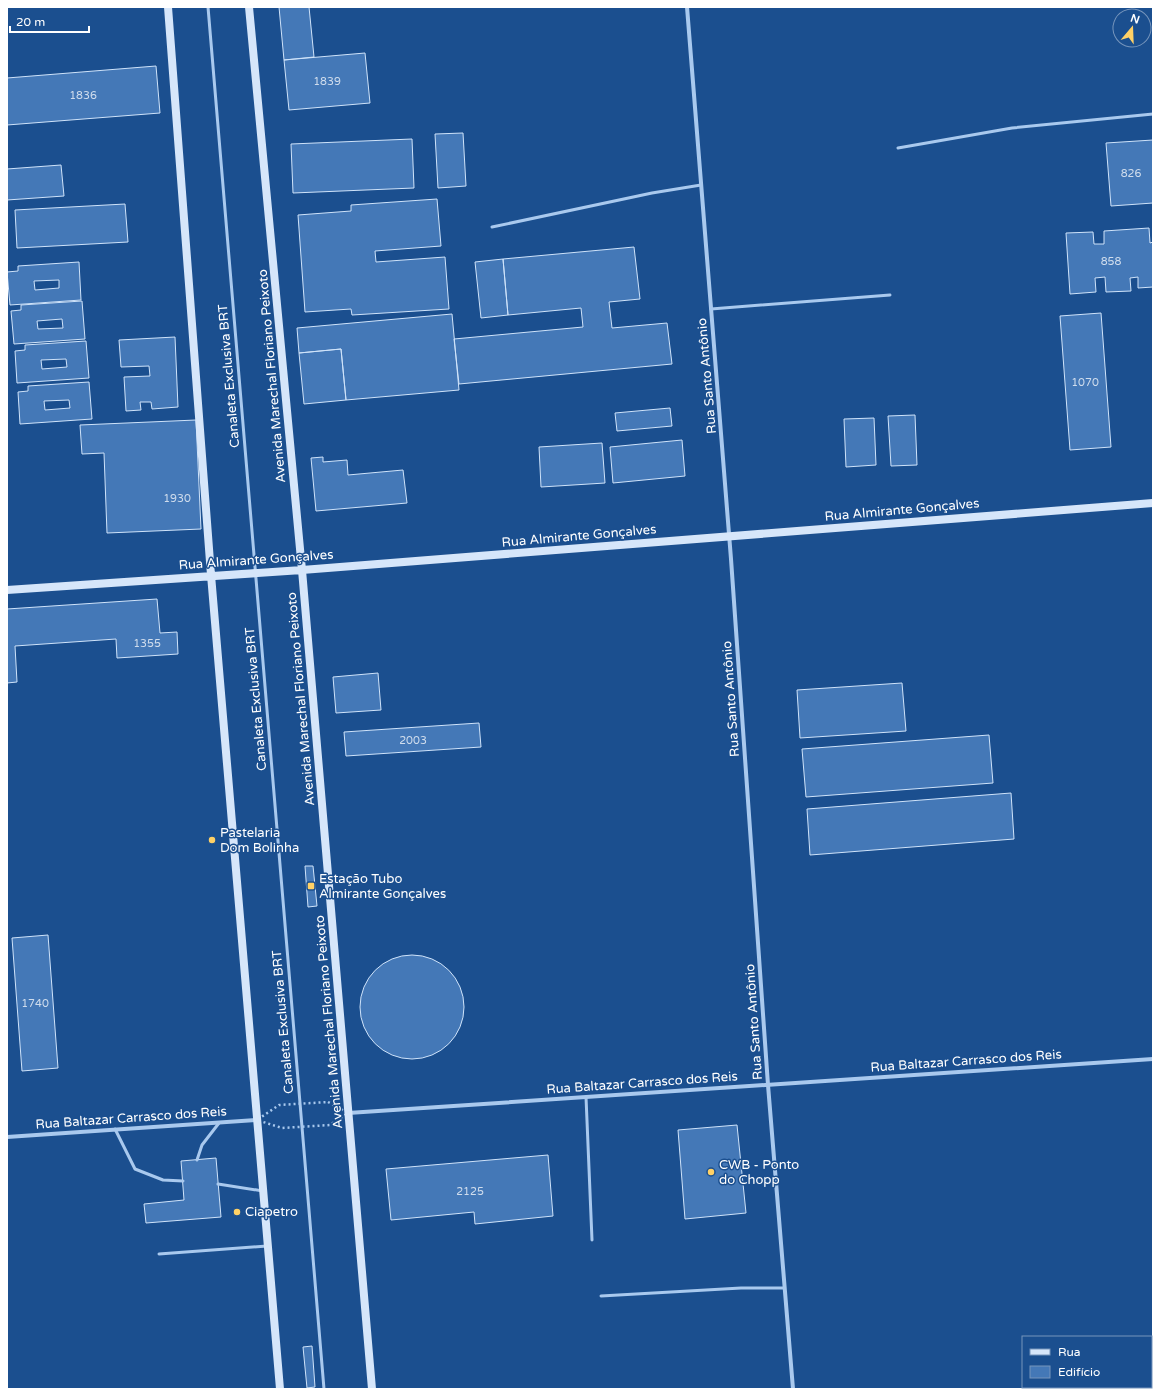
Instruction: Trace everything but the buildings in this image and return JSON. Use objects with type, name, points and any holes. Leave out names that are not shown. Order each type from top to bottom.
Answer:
[{"type":"street","points":[[168,7],[211,575],[280,1389]]},
{"type":"street","name":"Avenida Marechal Floriano Peixoto","points":[[249,7],[302,570],[372,1389]]},
{"type":"street","name":"Rua Santo Antônio","points":[[687,7],[729,536],[768,1085],[792,1389]]},
{"type":"street","name":"Rua Almirante Gonçalves","points":[[7,590],[302,570],[1153,503]]},
{"type":"street","name":"Rua Baltazar Carrasco dos Reis","points":[[348,1113],[1153,1059]]},
{"type":"street","name":"Rua Baltazar Carrasco dos Reis","points":[[7,1137],[257,1120]]},
{"type":"lane","name":"Canaleta Exclusiva BRT","points":[[208,7],[324,1389]]},
{"type":"lane","points":[[898,148],[1012,128],[1153,114]]},
{"type":"lane","points":[[492,227],[652,193],[701,185]]},
{"type":"lane","points":[[711,309],[890,295]]},
{"type":"lane","points":[[586,1097],[592,1240]]},
{"type":"lane","points":[[197,1160],[202,1145],[220,1122]]},
{"type":"lane","points":[[115,1129],[135,1169],[164,1180],[183,1182]]},
{"type":"lane","points":[[218,1184],[263,1191]]},
{"type":"lane","points":[[159,1254],[268,1246]]},
{"type":"lane","points":[[601,1296],[741,1288],[784,1288]]},
{"type":"lane","points":[[1082,1389],[1096,1388]]},
{"type":"place","name":"Pastelaria Dom Bolinha","points":[[212,840]]},
{"type":"place","name":"Estação Tubo Almirante Gonçalves","points":[[311,886]]},
{"type":"place","name":"CWB - Ponto do Chopp","points":[[711,1172]]},
{"type":"place","name":"Ciapetro","points":[[237,1212]]}]
